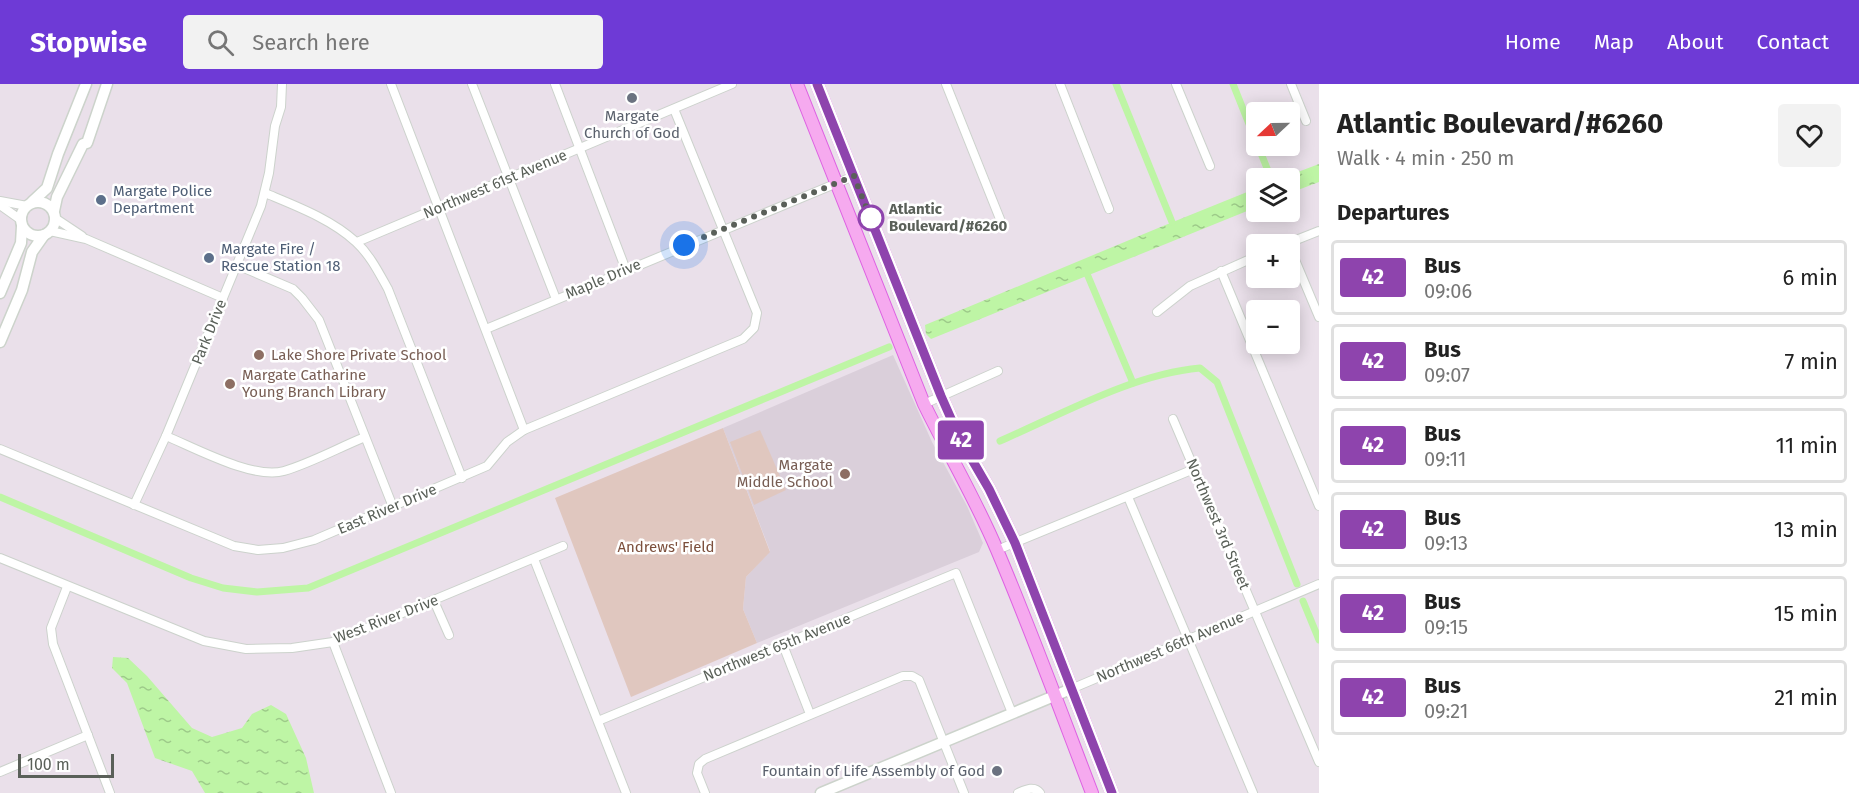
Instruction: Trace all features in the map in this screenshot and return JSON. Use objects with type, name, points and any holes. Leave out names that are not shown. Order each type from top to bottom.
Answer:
[{"type":"main road","points":[[797,84],[924,404],[974,498],[997,550],[1092,793]]},
{"type":"main road","points":[[817,84],[941,396],[960,439],[989,489],[1015,543],[1112,793]]},
{"type":"street","points":[[0,293],[21,243],[21,215],[47,188],[58,154],[87,84]]},
{"type":"street","points":[[0,342],[22,290],[32,252],[47,233],[55,214],[57,197],[83,144],[87,143],[107,84]]},
{"type":"street","name":"Park Drive","points":[[134,505],[166,436],[265,193],[275,126],[281,107],[282,84]]},
{"type":"street","points":[[391,84],[524,430]]},
{"type":"street","points":[[472,84],[556,299]]},
{"type":"street","points":[[555,84],[626,270]]},
{"type":"street","name":"Northwest 61st Avenue","points":[[357,242],[732,84]]},
{"type":"street","points":[[946,84],[1000,219]]},
{"type":"street","points":[[1060,84],[1109,208]]},
{"type":"street","points":[[1176,84],[1210,166]]},
{"type":"street","points":[[1291,84],[1306,121]]},
{"type":"street","points":[[674,109],[723,229]]},
{"type":"street","name":"Maple Drive","points":[[486,329],[854,176]]},
{"type":"street","points":[[265,193],[310,212],[337,228],[357,242],[375,265],[388,289],[462,478]]},
{"type":"street","points":[[0,203],[45,203],[86,239]]},
{"type":"street","points":[[0,203],[29,234],[34,236],[47,233],[86,239],[223,298]]},
{"type":"street","name":"East River Drive","points":[[0,449],[234,546],[258,550],[283,549],[315,540],[487,466],[507,442],[524,430],[743,339],[754,328],[757,313],[723,229]]},
{"type":"street","points":[[1300,240],[1319,231]]},
{"type":"street","points":[[1157,312],[1190,286],[1246,261]]},
{"type":"street","points":[[237,265],[293,289],[320,320],[393,507]]},
{"type":"street","points":[[1221,271],[1319,506]]},
{"type":"street","points":[[1300,273],[1319,317]]},
{"type":"street","points":[[924,404],[998,371]]},
{"type":"street","name":"Northwest 3rd Street","points":[[1173,419],[1319,762]]},
{"type":"street","points":[[166,436],[245,469],[263,473],[282,472],[365,437]]},
{"type":"street","points":[[997,550],[1194,469]]},
{"type":"street","points":[[1128,497],[1253,793]]},
{"type":"street","name":"West River Drive","points":[[0,558],[204,641],[246,649],[292,648],[333,642],[563,546]]},
{"type":"street","points":[[534,559],[626,793]]},
{"type":"street","name":"Northwest 65th Avenue","points":[[598,721],[956,573],[1011,713]]},
{"type":"street","name":"Northwest 66th Avenue","points":[[821,793],[1319,584]]},
{"type":"street","points":[[67,586],[51,628],[53,644],[110,793]]},
{"type":"street","points":[[434,601],[449,635]]},
{"type":"street","points":[[333,642],[391,793]]},
{"type":"street","points":[[783,645],[810,714]]},
{"type":"street","points":[[705,793],[697,772],[699,764],[705,759],[903,676],[912,676],[919,680],[964,793]]},
{"type":"street","points":[[0,772],[88,735]]},
{"type":"street","points":[[1017,793],[1029,788],[1039,791]]},
{"type":"shaded area","name":"Margate Middle School","points":[[893,355],[932,442],[967,506],[983,543],[979,552],[757,643],[743,609],[746,577],[770,551],[723,428]]},
{"type":"green space","name":"Andrews' Field","points":[[723,428],[770,552],[746,577],[743,609],[757,643],[631,697],[555,498]]},
{"type":"green space","points":[[760,430],[786,490],[754,505],[730,442]]},
{"type":"water","points":[[1319,164],[1319,182],[1300,189],[1300,171]]},
{"type":"water","points":[[1246,192],[1246,211],[931,339],[926,334],[925,325]]},
{"type":"water","points":[[113,657],[128,658],[147,676],[192,728],[212,737],[242,728],[252,714],[271,705],[286,714],[306,758],[314,793],[205,793],[192,771],[155,758],[127,683],[112,668]]},
{"type":"waterway","points":[[1116,84],[1172,222]]},
{"type":"waterway","points":[[1233,84],[1246,116]]},
{"type":"waterway","points":[[1262,156],[1267,168]]},
{"type":"waterway","points":[[1085,269],[1133,383]]},
{"type":"waterway","points":[[0,497],[191,578],[223,588],[257,592],[308,588],[889,347]]},
{"type":"waterway","points":[[1000,441],[1124,387],[1149,378],[1200,368],[1217,382],[1297,584]]},
{"type":"waterway","points":[[1303,601],[1319,640]]},
{"type":"bus line","name":"42","points":[[817,84],[941,396],[960,439],[989,489],[1015,543],[1112,793]]},
{"type":"place","name":"Margate Church of God","points":[[632,98]]},
{"type":"place","name":"Margate Police Department","points":[[101,200]]},
{"type":"place","name":"Atlantic Boulevard/#6260","points":[[871,218]]},
{"type":"place","name":"Margate Fire / Rescue Station 18","points":[[209,258]]},
{"type":"place","name":"Lake Shore Private School","points":[[259,355]]},
{"type":"place","name":"Margate Catharine Young Branch Library","points":[[230,384]]},
{"type":"place","name":"Margate Middle School","points":[[845,474]]},
{"type":"place","name":"Fountain of Life Assembly of God","points":[[997,771]]},
{"type":"route","points":[[684,245],[854,176],[873,225],[871,218]]}]
